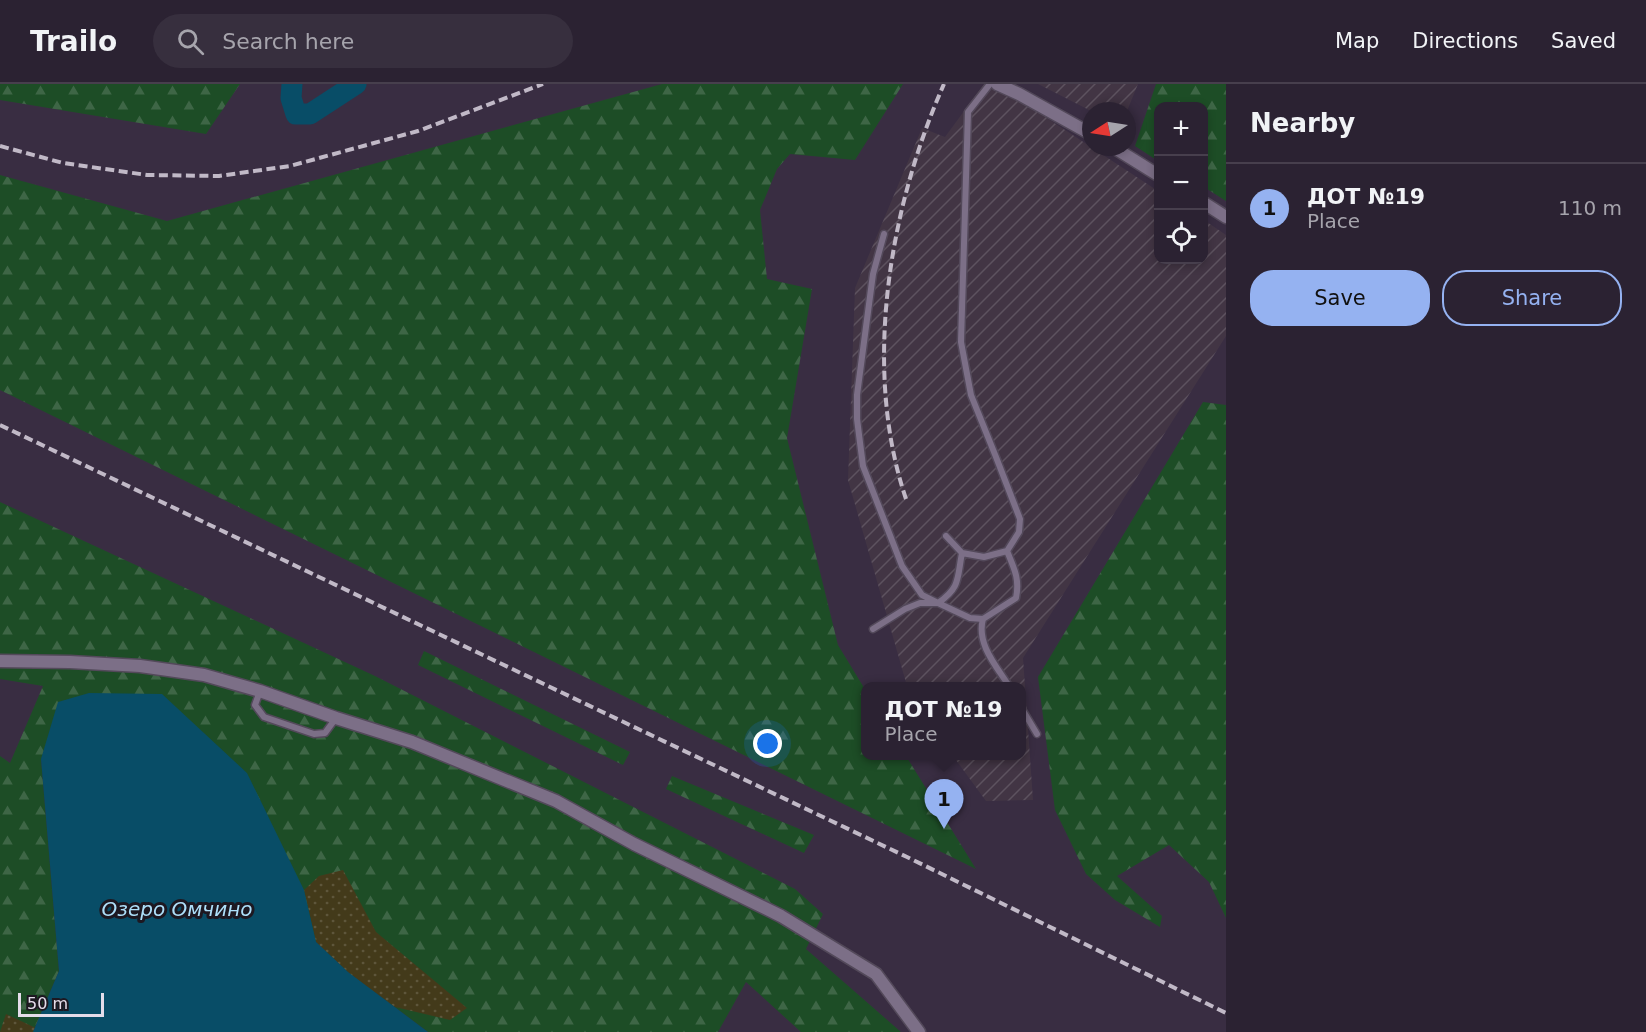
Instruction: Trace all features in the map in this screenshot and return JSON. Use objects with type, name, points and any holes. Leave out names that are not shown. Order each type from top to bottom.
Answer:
[{"type":"street","points":[[997,84],[1082,129]]},
{"type":"street","points":[[1127,156],[1154,173]]},
{"type":"street","points":[[1208,206],[1226,217]]},
{"type":"street","points":[[0,661],[140,666],[204,675],[260,691],[412,742],[556,801],[634,844],[781,916],[876,974],[919,1032]]},
{"type":"lane","points":[[946,536],[962,553],[984,557],[1007,551],[1019,532],[1020,519],[971,395],[961,342],[968,112],[990,84]]},
{"type":"lane","points":[[884,234],[873,274],[857,395],[862,466],[902,566],[922,595],[970,618],[983,620]]},
{"type":"lane","points":[[1006,682],[982,640],[981,628],[983,620],[1016,598],[1018,578],[1007,551]]},
{"type":"lane","points":[[873,629],[905,609],[920,603],[938,603],[952,593],[957,582],[962,553]]},
{"type":"lane","points":[[260,691],[255,705],[264,717],[314,734],[326,733],[336,718]]},
{"type":"lane","points":[[1026,716],[1037,734]]},
{"type":"shaded area","points":[[984,84],[995,84],[1082,141],[1082,156],[1105,156],[1154,188],[1154,264],[1208,264],[1208,223],[1226,235],[1226,336],[1023,658],[1025,682],[906,682],[848,480],[855,288],[922,128],[945,137]]},
{"type":"shaded area","points":[[1038,84],[1138,84],[1131,102],[1082,102],[1082,106]]},
{"type":"shaded area","points":[[1026,701],[1033,800],[986,801],[956,760],[1026,760]]},
{"type":"green space","points":[[0,84],[240,84],[206,134],[0,100]]},
{"type":"green space","points":[[662,84],[903,84],[855,160],[790,154],[777,169],[760,210],[767,279],[812,289],[787,438],[838,645],[861,683],[861,760],[908,760],[976,869],[0,390],[0,175],[167,221]]},
{"type":"green space","points":[[1156,84],[1226,84],[1226,201],[1208,190],[1208,102],[1154,102],[1154,158],[1136,147]]},
{"type":"green space","points":[[1203,402],[1226,405],[1226,918],[1209,882],[1169,845],[1117,876],[1162,916],[1160,927],[1115,900],[1086,874],[1055,810],[1038,677]]},
{"type":"green space","points":[[0,502],[375,676],[795,889],[823,914],[806,949],[901,1032],[801,1032],[746,982],[718,1032],[428,1032],[348,972],[316,942],[41,759],[59,971],[33,1032],[0,1032],[0,756],[10,763],[43,686],[0,679]]},
{"type":"green space","points":[[424,651],[630,752],[623,765],[418,665]]},
{"type":"green space","points":[[672,776],[814,835],[804,853],[666,789]]},
{"type":"sand","points":[[343,870],[376,932],[467,1008],[450,1020],[395,1007],[351,975],[316,942],[304,890],[319,876]]},
{"type":"sand","points":[[6,1014],[36,1028],[34,1032],[0,1032]]},
{"type":"water","name":"Озеро Омчино","points":[[89,693],[162,694],[247,773],[304,890],[316,942],[348,972],[428,1032],[33,1032],[59,971],[41,759],[58,702]]},
{"type":"waterway","points":[[292,84],[291,98],[296,114],[310,114],[356,84]]},
{"type":"railway","points":[[0,146],[63,163],[147,175],[219,176],[290,166],[418,131],[543,84]]},
{"type":"railway","points":[[906,499],[893,449],[886,397],[884,343],[888,289],[896,236],[909,183],[925,132],[944,84]]},
{"type":"railway","points":[[0,425],[907,857],[1226,1013]]},
{"type":"place","name":"ДОТ №19","points":[[944,829]]}]
